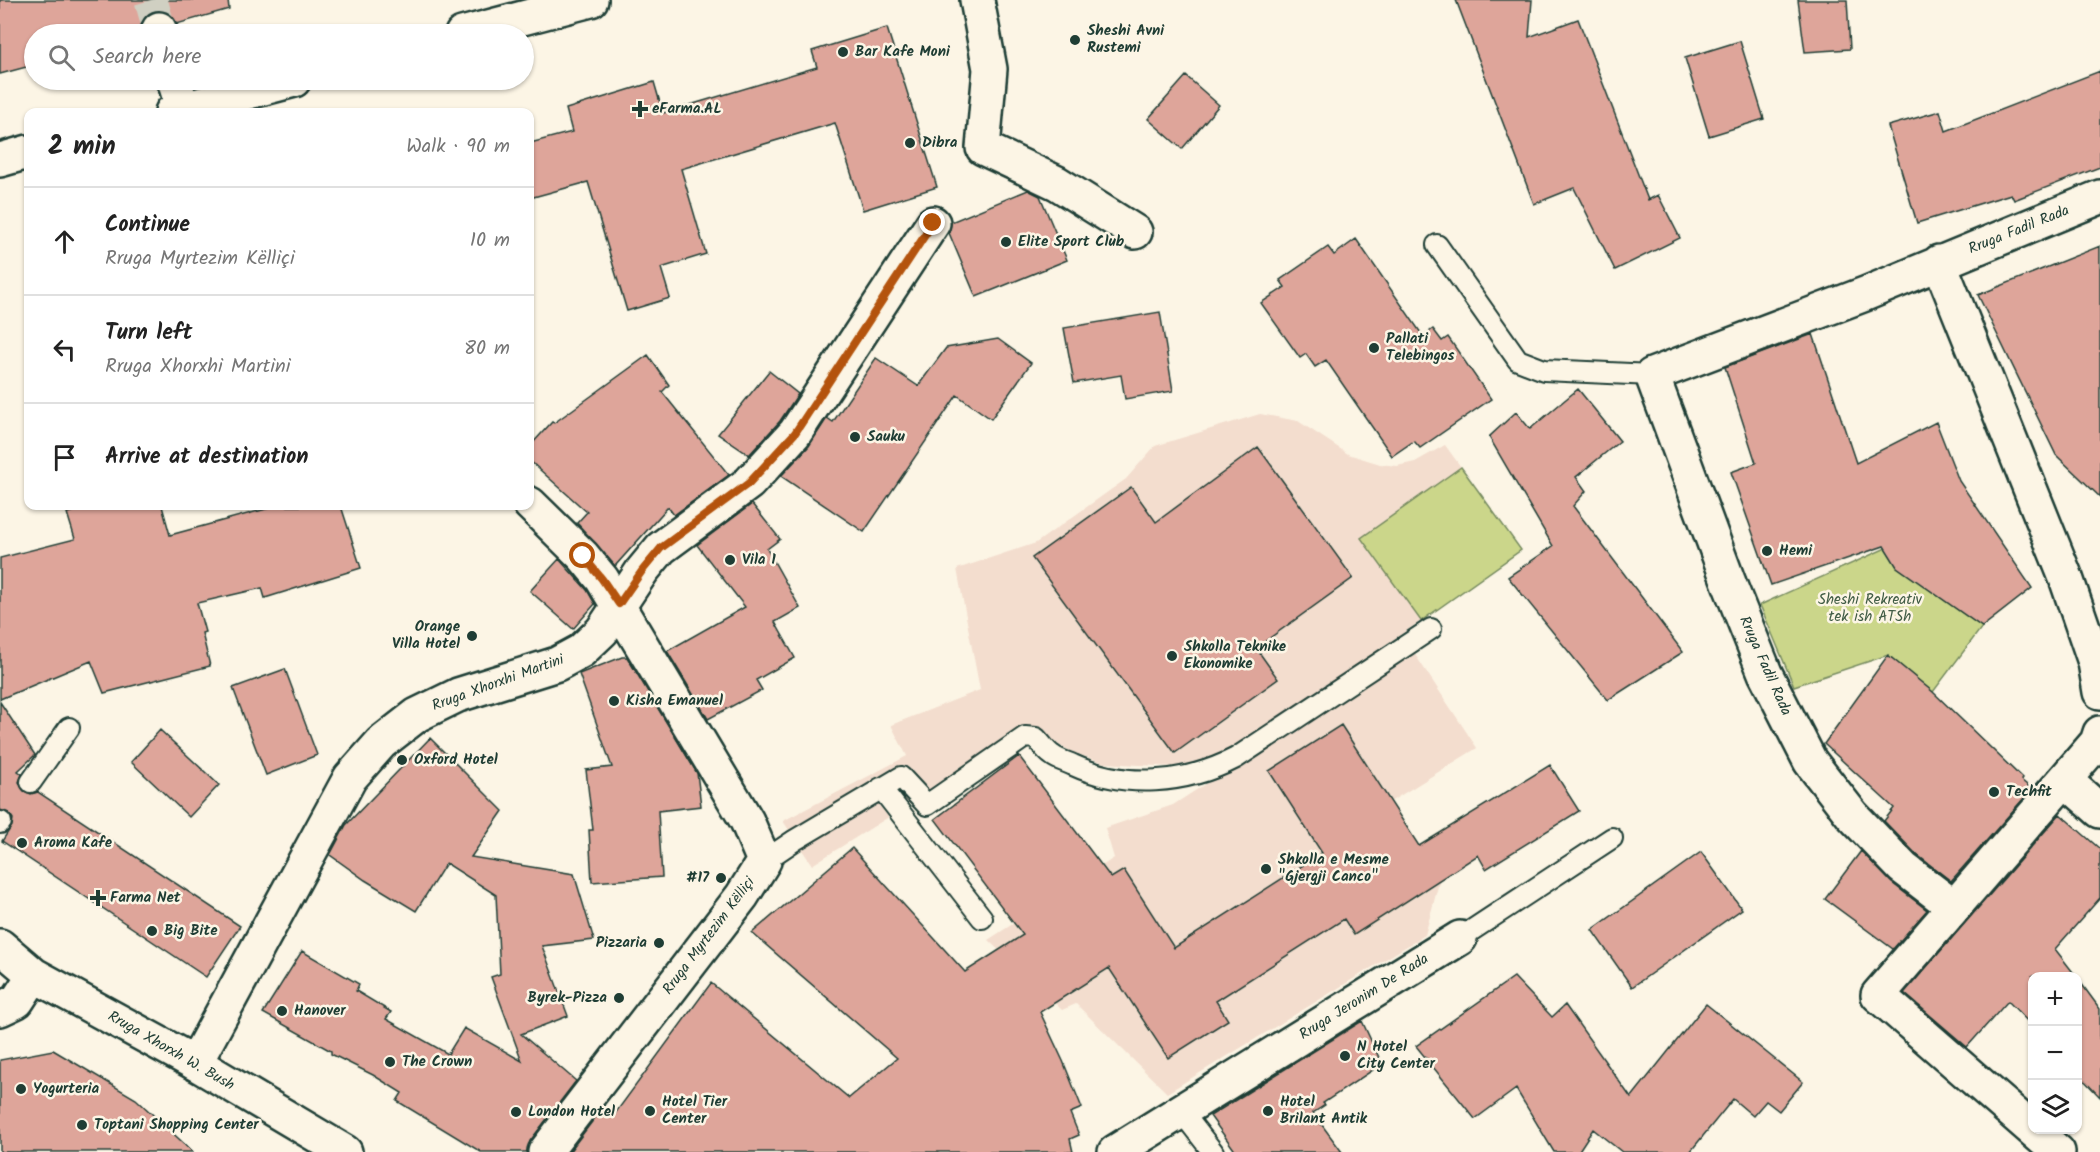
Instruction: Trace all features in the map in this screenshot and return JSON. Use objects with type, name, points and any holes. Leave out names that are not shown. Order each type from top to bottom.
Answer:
[{"type":"street","points":[[500,24],[591,0]]},
{"type":"street","points":[[976,0],[990,69],[983,148],[1057,183],[1136,232]]},
{"type":"street","points":[[176,100],[235,90]]},
{"type":"street","points":[[0,160],[24,153]]},
{"type":"street","name":"Rruga Fadil Rada","points":[[1954,907],[1903,868],[1852,815],[1810,761],[1765,673],[1652,375],[1865,294],[2100,197]]},
{"type":"street","name":"Rruga Xhorxhi Martini","points":[[195,1063],[350,778],[381,743],[417,715],[458,695],[557,664],[581,651],[602,631],[642,571],[661,548],[749,483],[795,433],[933,223]]},
{"type":"street","points":[[1939,262],[2066,578],[2095,662],[2100,692]]},
{"type":"street","name":"Rruga Myrtezim Këlliçi","points":[[534,508],[583,556],[619,604],[747,820],[764,861],[741,896],[545,1152]]},
{"type":"street","points":[[2058,1152],[1878,995],[2065,780],[2097,742],[2100,733]]},
{"type":"street","points":[[2065,780],[2100,811]]},
{"type":"street","name":"Rruga Jeronim De Rada","points":[[1115,1152],[1460,938]]},
{"type":"street","name":"Rruga Xhorxh W. Bush","points":[[0,946],[34,975],[195,1063],[345,1152]]},
{"type":"street","points":[[0,1009],[17,1001],[34,975]]},
{"type":"lane","name":"Rruga Fadil Rada","points":[[1437,245],[1518,360],[1544,370],[1652,375]]},
{"type":"lane","points":[[764,861],[901,777],[927,805],[1025,737],[1036,738],[1052,755],[1082,769],[1111,777],[1140,781],[1173,779],[1214,769],[1236,758],[1431,629]]},
{"type":"lane","points":[[31,782],[69,728]]},
{"type":"lane","points":[[881,788],[982,918]]},
{"type":"lane","name":"Rruga Jeronim De Rada","points":[[1460,938],[1612,838]]},
{"type":"lane","points":[[1180,1111],[1213,1152]]},
{"type":"shaded area","name":"Shkolla Teknike Ekonomike","points":[[1260,414],[1298,421],[1348,454],[1380,464],[1397,466],[1415,462],[1445,445],[1521,550],[1232,750],[1194,768],[1105,763],[1074,753],[1057,744],[1034,726],[812,865],[783,821],[907,756],[891,725],[980,690],[957,569],[1036,543],[1126,479],[1155,446]]},
{"type":"shaded area","name":"Shkolla e Mesme \"Gjergji Canco\"","points":[[1412,650],[1477,748],[1390,802],[1440,879],[1425,935],[1167,1093],[1076,1004],[1062,1010],[988,940],[1114,858],[1105,828],[1173,805]]},
{"type":"green space","points":[[1461,467],[1521,550],[1421,621],[1361,538]]},
{"type":"green space","name":"Sheshi Rekreativ tek ish ATSh","points":[[1886,548],[1897,567],[1982,627],[1933,692],[1888,655],[1794,686],[1760,605]]},
{"type":"building","points":[[0,0],[228,0],[229,9],[177,24],[170,14],[153,11],[144,18],[142,24],[24,24],[24,68],[0,74]]},
{"type":"building","points":[[1456,0],[1532,0],[1529,37],[1578,19],[1648,200],[1658,195],[1680,238],[1615,270],[1574,188],[1534,204]]},
{"type":"building","points":[[1798,0],[1847,0],[1850,49],[1805,52]]},
{"type":"building","points":[[887,28],[937,187],[863,210],[835,123],[681,169],[706,254],[661,268],[670,298],[627,311],[588,182],[534,197],[534,142],[572,132],[566,109],[654,82],[663,113],[817,67],[812,51]]},
{"type":"building","points":[[1740,41],[1764,119],[1709,136],[1685,58]]},
{"type":"building","points":[[2100,71],[2100,167],[2014,200],[2011,194],[1917,223],[1888,126],[1940,111],[1946,131]]},
{"type":"building","points":[[1186,76],[1219,105],[1182,149],[1148,119]]},
{"type":"building","name":"Elite Sport Club","points":[[1028,190],[1040,196],[1067,260],[976,297],[949,233],[951,222]]},
{"type":"building","name":"Pallati Telebingos","points":[[1356,239],[1423,336],[1433,329],[1442,341],[1448,337],[1491,399],[1420,448],[1414,441],[1392,456],[1326,360],[1315,367],[1306,354],[1300,358],[1261,303],[1285,287],[1280,280],[1328,247],[1334,255]]},
{"type":"building","points":[[2100,246],[2100,497],[2056,455],[1978,295]]},
{"type":"building","points":[[1160,312],[1173,391],[1125,399],[1121,375],[1074,383],[1064,328]]},
{"type":"building","points":[[1813,334],[1856,463],[1936,422],[1959,481],[2032,588],[1982,627],[1897,567],[1884,546],[1771,585],[1731,472],[1756,463],[1725,367]]},
{"type":"building","points":[[998,339],[1031,363],[991,419],[957,395],[864,532],[781,476],[809,446],[827,418],[833,422],[876,358],[918,386],[946,348]]},
{"type":"building","points":[[648,355],[669,385],[662,392],[729,475],[674,515],[668,507],[615,566],[577,523],[587,512],[534,465],[534,442],[552,422],[554,423]]},
{"type":"building","points":[[769,371],[798,394],[780,421],[749,455],[718,434]]},
{"type":"building","points":[[1578,389],[1620,441],[1576,477],[1586,491],[1573,506],[1683,652],[1608,700],[1508,577],[1553,546],[1489,437],[1516,412],[1530,429]]},
{"type":"building","points":[[1258,447],[1353,578],[1256,648],[1278,679],[1175,753],[1032,558],[1131,487],[1156,522]]},
{"type":"building","points":[[752,504],[780,539],[767,549],[800,608],[775,622],[795,658],[756,680],[762,690],[708,719],[667,651],[745,607],[697,545]]},
{"type":"building","points":[[79,510],[163,510],[170,535],[262,510],[342,510],[361,568],[265,598],[262,588],[197,603],[205,632],[202,633],[210,666],[104,693],[91,661],[0,699],[0,558],[75,539],[67,513]]},
{"type":"building","points":[[559,559],[587,590],[595,604],[573,629],[530,591]]},
{"type":"building","points":[[1888,655],[1933,692],[2032,789],[1951,881],[1916,854],[1884,821],[1894,808],[1824,744]]},
{"type":"building","points":[[627,657],[697,773],[701,806],[658,811],[662,877],[592,882],[589,830],[593,830],[586,770],[612,767],[579,674]]},
{"type":"building","points":[[285,669],[317,755],[266,775],[233,688]]},
{"type":"building","points":[[0,702],[35,755],[18,771],[22,774],[19,782],[24,791],[31,794],[38,792],[240,926],[206,977],[2,841],[12,826],[13,819],[9,813],[0,810]]},
{"type":"building","points":[[1341,725],[1419,846],[1550,765],[1579,811],[1486,869],[1478,855],[1354,935],[1344,919],[1216,1001],[1228,1020],[1168,1058],[1109,968],[1040,1012],[1082,1108],[1070,1113],[1079,1135],[1070,1139],[1073,1152],[569,1152],[604,1106],[614,1115],[711,983],[849,1098],[897,1058],[752,933],[852,848],[965,972],[1023,935],[935,819],[1019,756],[1111,878],[1124,870],[1174,948],[1322,853],[1269,771]]},
{"type":"building","points":[[160,730],[219,785],[189,817],[131,762]]},
{"type":"building","points":[[430,738],[503,811],[471,857],[574,874],[594,940],[542,946],[568,1016],[521,1034],[576,1081],[530,1141],[527,1152],[481,1152],[397,1101],[402,1093],[263,1013],[302,951],[359,984],[356,991],[391,1012],[386,1019],[448,1054],[464,1028],[522,1061],[491,977],[500,974],[496,895],[446,863],[416,911],[365,880],[330,855],[346,825]]},
{"type":"building","points":[[2060,814],[2100,849],[2100,898],[2055,949],[2073,972],[2028,972],[2028,1022],[2008,1001],[1967,1047],[1904,993]]},
{"type":"building","points":[[1861,851],[1892,883],[1927,910],[1893,949],[1825,899]]},
{"type":"building","points":[[1701,852],[1742,909],[1632,987],[1592,930]]},
{"type":"building","points":[[1514,977],[1552,1017],[1565,1005],[1631,1098],[1706,1004],[1803,1082],[1779,1111],[1766,1101],[1753,1116],[1733,1099],[1690,1152],[1622,1152],[1593,1129],[1578,1152],[1554,1152],[1516,1089],[1475,1119],[1416,1046]]},
{"type":"building","points":[[2082,984],[2100,1009],[2100,1097],[2082,1078]]},
{"type":"building","points":[[1362,1021],[1382,1064],[1323,1103],[1325,1105],[1313,1113],[1342,1152],[1236,1152],[1210,1116]]},
{"type":"building","name":"Toptani Shopping Center","points":[[53,1050],[136,1099],[193,1152],[0,1152],[0,1060]]},
{"type":"tunnel","points":[[151,0],[158,24]]},
{"type":"place","name":"Sheshi Avni Rustemi","points":[[1075,40]]},
{"type":"place","name":"Bar Kafe Moni","points":[[843,52]]},
{"type":"place","name":"eFarma.AL","points":[[640,109]]},
{"type":"place","name":"Dibra","points":[[910,143]]},
{"type":"place","name":"Elite Sport Club","points":[[1006,242]]},
{"type":"place","name":"Pallati Telebingos","points":[[1374,348]]},
{"type":"place","name":"Sauku","points":[[855,437]]},
{"type":"place","name":"Hemi","points":[[1767,551]]},
{"type":"place","name":"Vila 1","points":[[730,560]]},
{"type":"place","name":"Orange Villa Hotel","points":[[472,636]]},
{"type":"place","name":"Shkolla Teknike Ekonomike","points":[[1172,656]]},
{"type":"place","name":"Kisha Emanuel","points":[[614,701]]},
{"type":"place","name":"Oxford Hotel","points":[[402,760]]},
{"type":"place","name":"Techfit","points":[[1994,792]]},
{"type":"place","name":"Aroma Kafe","points":[[22,843]]},
{"type":"place","name":"Shkolla e Mesme \"Gjergji Canco\"","points":[[1266,869]]},
{"type":"place","name":"#17","points":[[721,878]]},
{"type":"place","name":"Farma Net","points":[[98,898]]},
{"type":"place","name":"Big Bite","points":[[152,931]]},
{"type":"place","name":"Pizzaria","points":[[659,943]]},
{"type":"place","name":"Byrek-Pizza","points":[[619,998]]},
{"type":"place","name":"Hanover","points":[[282,1011]]},
{"type":"place","name":"N Hotel City Center","points":[[1345,1056]]},
{"type":"place","name":"The Crown","points":[[390,1062]]},
{"type":"place","name":"Yogurteria","points":[[21,1089]]},
{"type":"place","name":"Hotel Tier Center","points":[[650,1111]]},
{"type":"place","name":"Hotel Brilant Antik","points":[[1268,1111]]},
{"type":"place","name":"London Hotel","points":[[516,1112]]},
{"type":"place","name":"Toptani Shopping Center","points":[[82,1125]]},
{"type":"route","points":[[583,556],[619,604],[661,548],[749,483],[795,433],[933,223]]}]
